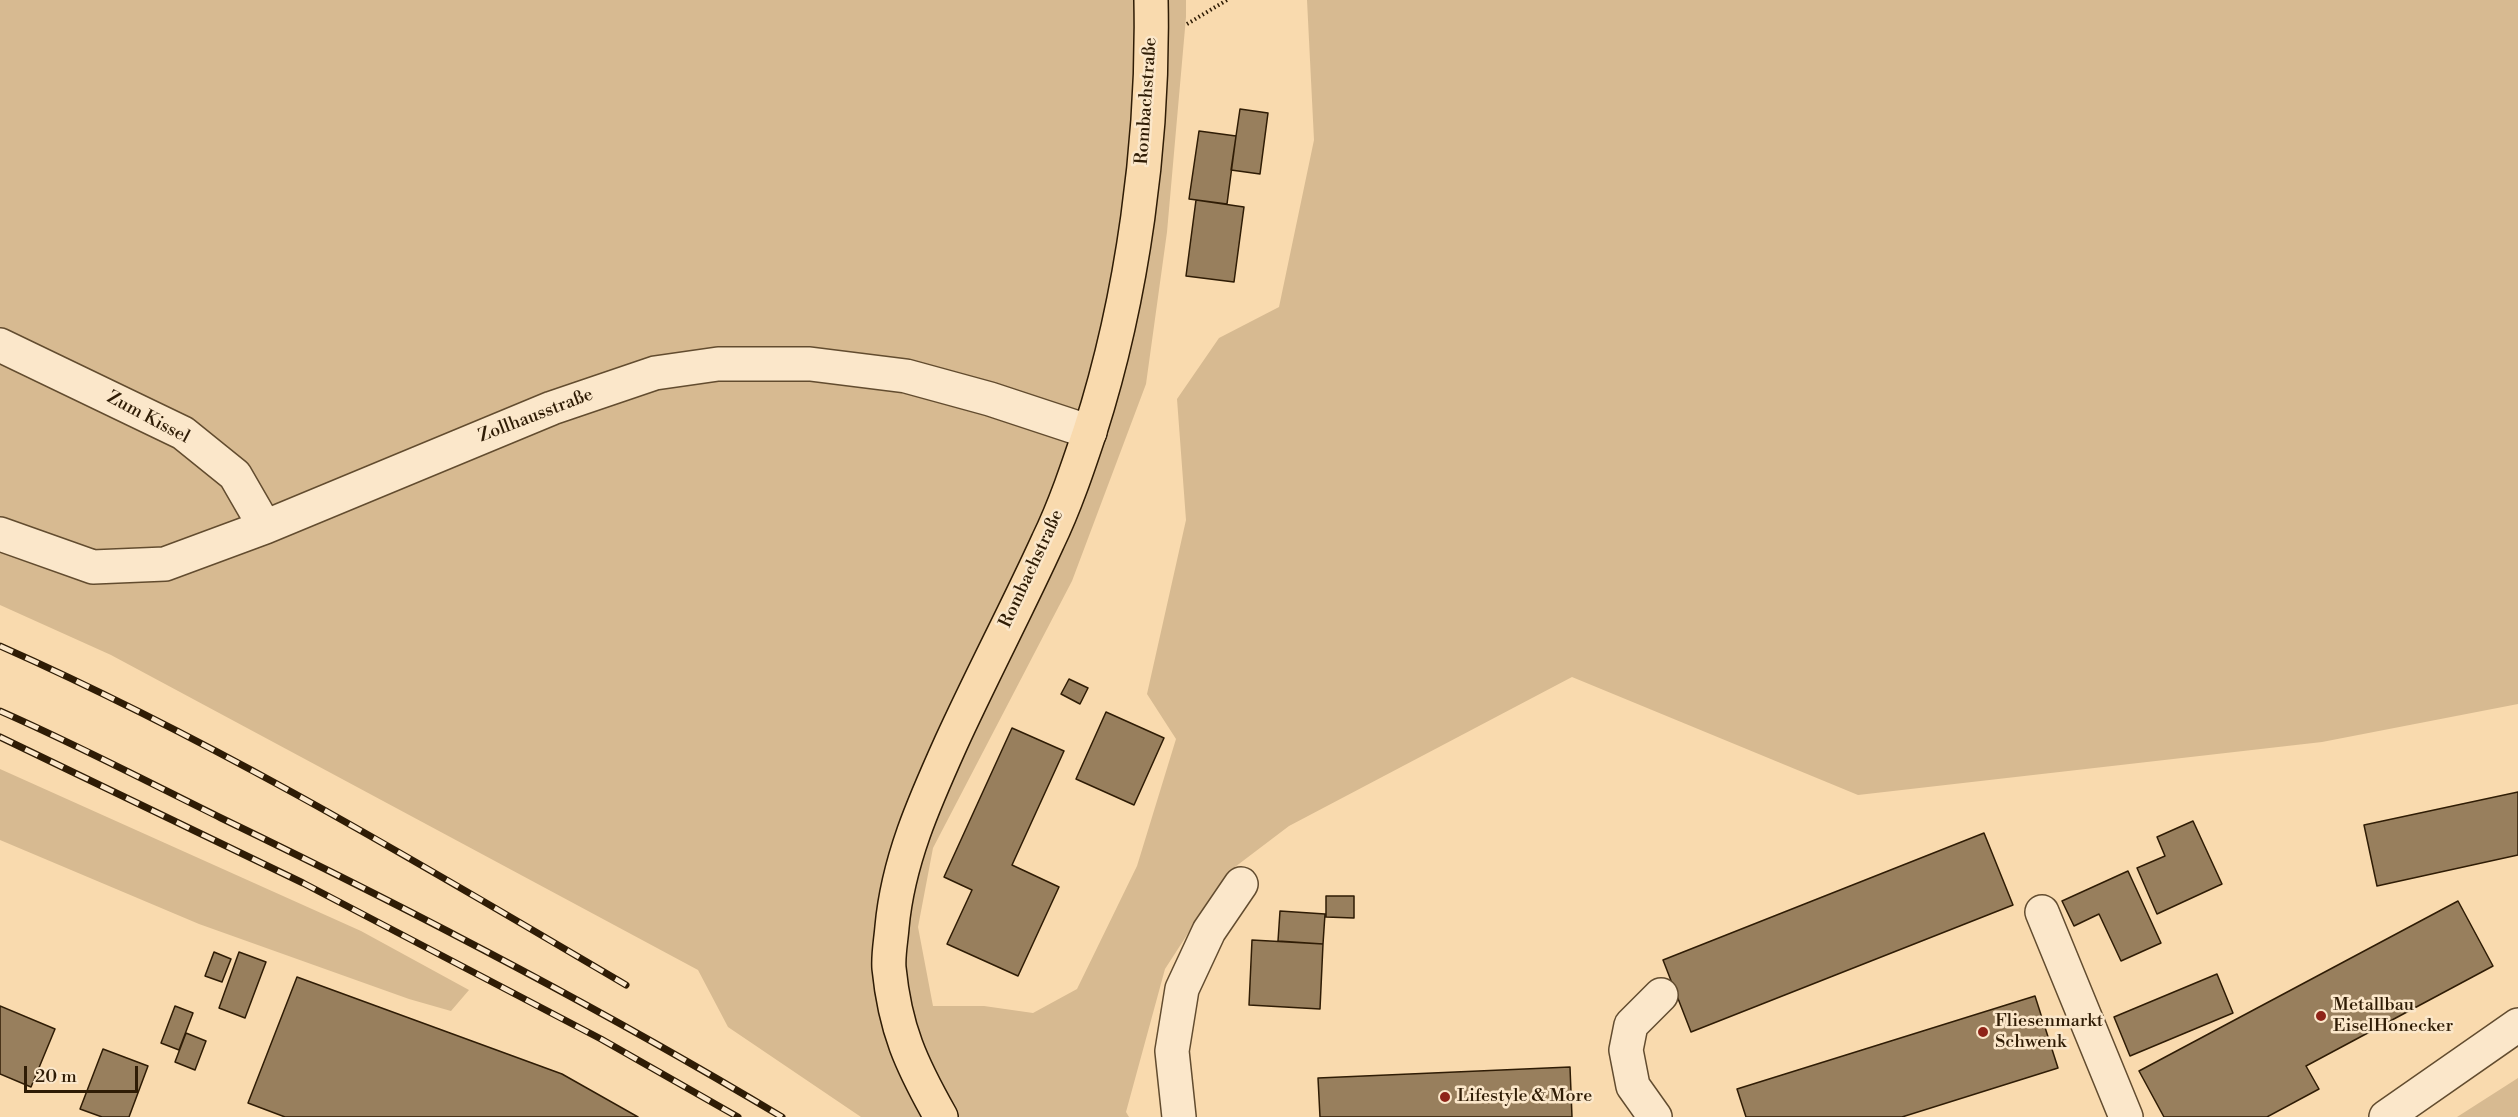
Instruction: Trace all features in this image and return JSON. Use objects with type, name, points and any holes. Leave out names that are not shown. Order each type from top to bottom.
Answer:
[{"type":"main road","name":"Rombachstraße","points":[[941,1117],[917,1075],[898,1029],[889,965],[895,894],[918,815],[972,696],[1050,537],[1090,432],[1109,367],[1141,194],[1152,45],[1151,0]]},
{"type":"street","name":"Zum Kissel","points":[[0,345],[183,433],[234,475],[265,527]]},
{"type":"street","name":"Zollhausstraße","points":[[0,534],[93,567],[165,564],[265,527],[552,408],[655,373],[718,364],[810,364],[906,376],[990,399],[1090,432]]},
{"type":"street","points":[[1179,1117],[1172,1051],[1182,989],[1209,931],[1241,884]]},
{"type":"street","points":[[2042,912],[2126,1117]]},
{"type":"street","points":[[1655,1117],[1633,1086],[1626,1050],[1631,1025],[1661,994]]},
{"type":"street","points":[[2386,1117],[2518,1025]]},
{"type":"shaded area","points":[[0,0],[1186,0],[1167,232],[1146,384],[1072,581],[933,848],[918,927],[933,1006],[984,1006],[1033,1013],[1077,989],[1137,866],[1176,739],[1147,694],[1186,520],[1177,399],[1219,338],[1279,307],[1314,140],[1307,0],[2518,0],[2518,704],[2322,742],[1858,795],[1572,677],[1289,826],[1227,873],[1165,969],[1126,1112],[1129,1117],[861,1117],[728,1027],[698,970],[111,655],[0,605]]},
{"type":"shaded area","points":[[0,769],[361,931],[469,990],[451,1011],[409,999],[199,924],[0,840]]},
{"type":"shaded area","points":[[2518,1078],[2518,1117],[2457,1117]]},
{"type":"building","points":[[1240,109],[1268,113],[1260,174],[1231,170]]},
{"type":"building","points":[[1199,131],[1236,136],[1227,204],[1189,199]]},
{"type":"building","points":[[1196,200],[1244,207],[1234,282],[1186,276]]},
{"type":"building","points":[[1069,679],[1088,688],[1080,704],[1061,694]]},
{"type":"building","points":[[1106,712],[1164,738],[1134,805],[1076,779]]},
{"type":"building","points":[[1012,728],[1064,751],[1012,865],[1059,887],[1018,976],[947,944],[972,890],[944,877]]},
{"type":"building","points":[[2518,792],[2518,855],[2377,886],[2364,825]]},
{"type":"building","points":[[2193,821],[2222,884],[2157,914],[2137,868],[2165,856],[2157,837]]},
{"type":"building","points":[[1984,833],[2013,905],[1691,1032],[1663,960]]},
{"type":"building","points":[[2128,871],[2161,943],[2121,961],[2099,914],[2074,926],[2062,901]]},
{"type":"building","points":[[1326,896],[1354,896],[1354,918],[1326,917]]},
{"type":"building","name":"Metallbau EiselHonecker","points":[[2458,901],[2493,966],[2306,1066],[2319,1089],[2267,1117],[2164,1117],[2139,1071]]},
{"type":"building","points":[[1280,911],[1325,914],[1323,944],[1278,941]]},
{"type":"building","points":[[1252,940],[1323,944],[1320,1009],[1249,1005]]},
{"type":"building","points":[[214,952],[231,959],[222,982],[205,976]]},
{"type":"building","points":[[239,952],[266,962],[245,1018],[219,1008]]},
{"type":"building","points":[[2217,974],[2233,1013],[2130,1056],[2114,1017]]},
{"type":"building","points":[[297,977],[562,1074],[638,1117],[285,1117],[248,1103]]},
{"type":"building","name":"Fliesenmarkt Schwenk","points":[[2035,996],[2058,1068],[1902,1117],[1746,1117],[1737,1089]]},
{"type":"building","points":[[0,1006],[55,1029],[31,1087],[0,1074]]},
{"type":"building","points":[[175,1006],[193,1013],[179,1050],[161,1043]]},
{"type":"building","points":[[186,1033],[206,1041],[195,1070],[175,1062]]},
{"type":"building","points":[[103,1049],[148,1066],[129,1117],[102,1117],[80,1109]]},
{"type":"building","name":"Lifestyle & More","points":[[1570,1067],[1572,1117],[1320,1117],[1318,1078]]},
{"type":"railway","points":[[0,646],[81,683],[240,764],[395,850],[626,985]]},
{"type":"railway","points":[[0,711],[111,763],[434,924],[644,1037],[782,1117]]},
{"type":"railway","points":[[0,737],[303,883],[601,1039],[738,1117]]},
{"type":"place","name":"Metallbau EiselHonecker","points":[[2321,1016]]},
{"type":"place","name":"Fliesenmarkt Schwenk","points":[[1983,1032]]},
{"type":"place","name":"Lifestyle & More","points":[[1445,1097]]}]
